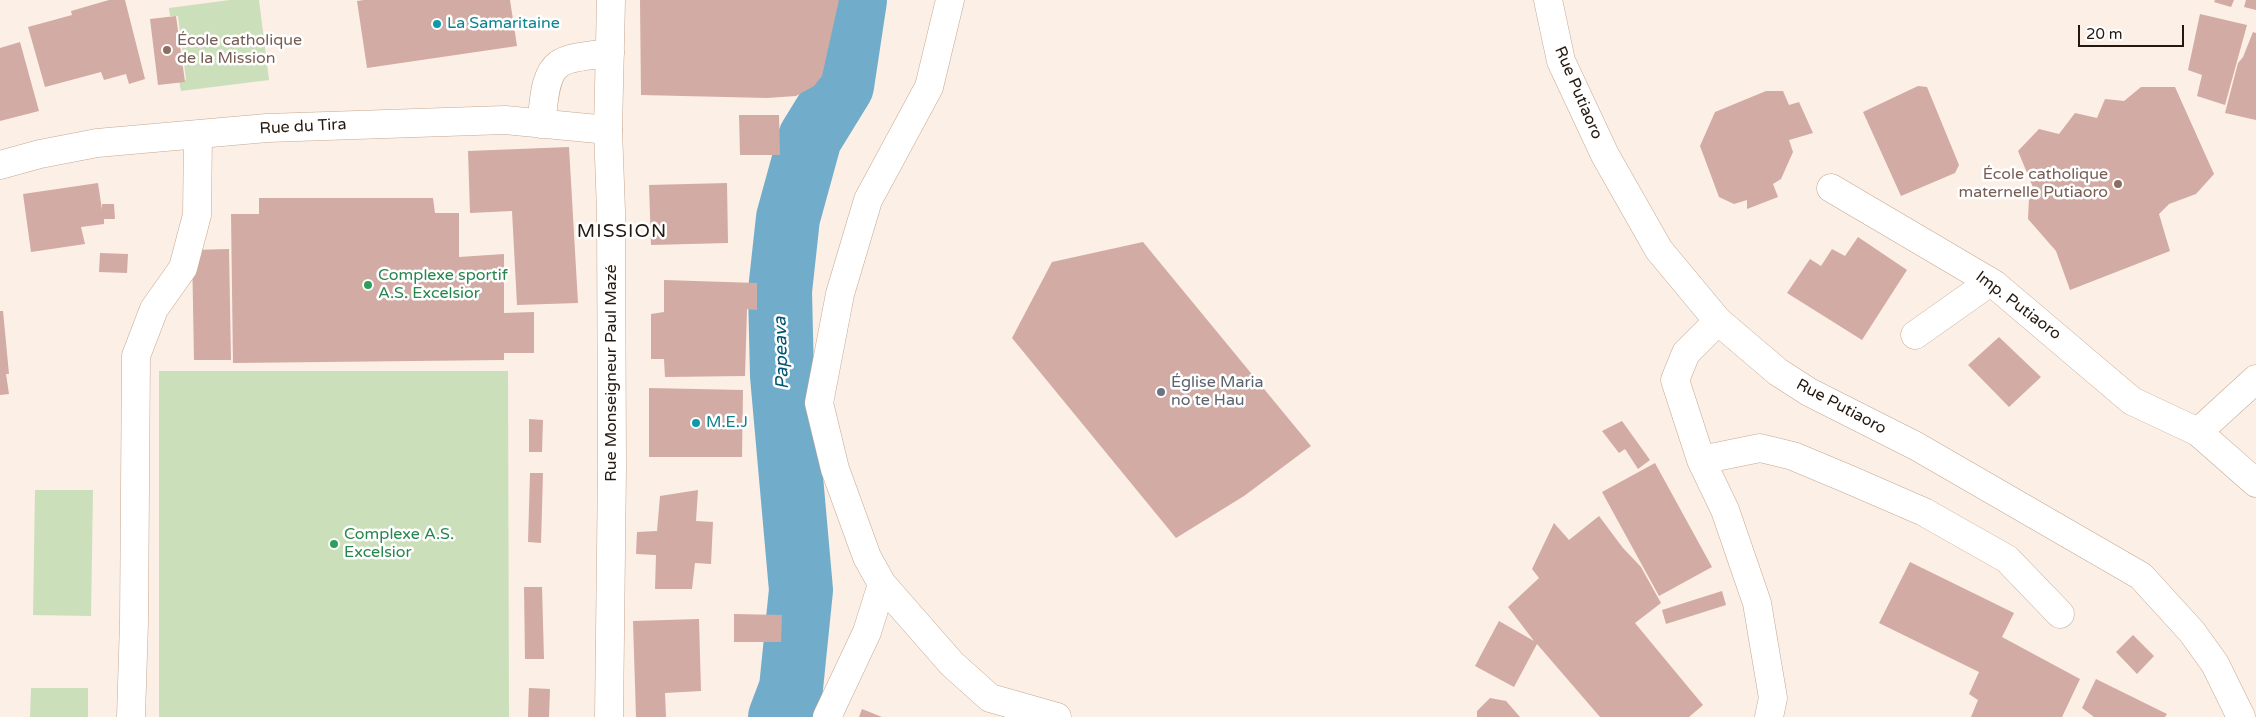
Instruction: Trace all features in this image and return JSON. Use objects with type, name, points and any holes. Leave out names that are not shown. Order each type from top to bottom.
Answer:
[{"type":"street","name":"Rue Monseigneur Paul Mazé","points":[[609,717],[612,468],[612,211],[608,130],[610,0]]},
{"type":"street","points":[[950,0],[928,88],[868,200],[840,294],[819,404],[835,469],[867,557],[882,584],[952,664],[990,698],[1057,717]]},
{"type":"street","name":"Rue Putiaoro","points":[[1548,0],[1561,61],[1605,155],[1658,250],[1718,321],[1778,372],[1809,392],[1916,446],[2141,576],[2192,632],[2215,664],[2241,717]]},
{"type":"street","points":[[542,124],[549,78],[559,64],[574,59],[610,53]]},
{"type":"street","name":"Rue du Tira","points":[[0,165],[40,154],[97,144],[148,137],[198,135],[267,128],[504,120],[608,130]]},
{"type":"street","points":[[131,717],[134,612],[136,356],[154,309],[183,268],[198,215],[198,135]]},
{"type":"street","name":"Imp. Putiaoro","points":[[1831,188],[1990,282],[2132,401],[2198,432],[2256,483]]},
{"type":"street","points":[[1915,336],[1990,282]]},
{"type":"street","points":[[1718,321],[1686,353],[1676,380],[1701,460],[1725,510],[1757,603],[1773,698],[1768,717]]},
{"type":"street","points":[[2198,432],[2254,385]]},
{"type":"street","points":[[1701,460],[1760,448],[1793,456],[1848,479],[1924,512],[2007,559],[2060,614]]},
{"type":"street","points":[[827,717],[868,632],[882,584]]},
{"type":"green space","points":[[230,0],[259,0],[269,80],[181,91],[179,81],[186,80],[178,16],[170,16],[169,8]]},
{"type":"green space","name":"Complexe A.S. Excelsior","points":[[159,371],[508,371],[509,717],[159,717]]},
{"type":"green space","points":[[35,490],[93,490],[91,616],[33,615]]},
{"type":"green space","points":[[31,688],[88,688],[88,717],[30,717]]},
{"type":"building","points":[[109,0],[125,0],[145,79],[129,84],[126,74],[104,80],[101,72],[45,87],[28,27],[72,15],[71,11]]},
{"type":"building","name":"La Samaritaine","points":[[510,0],[517,46],[367,68],[357,1]]},
{"type":"building","points":[[640,0],[839,0],[822,76],[814,86],[796,96],[767,98],[641,95]]},
{"type":"building","points":[[2215,0],[2234,0],[2231,7],[2214,2]]},
{"type":"building","points":[[2246,0],[2256,0],[2256,10],[2244,7]]},
{"type":"building","points":[[2200,14],[2247,25],[2225,105],[2197,96],[2202,75],[2188,70]]},
{"type":"building","name":"École catholique de la Mission","points":[[176,16],[185,82],[158,85],[150,19]]},
{"type":"building","points":[[2253,32],[2256,33],[2256,120],[2225,113],[2238,63],[2243,57]]},
{"type":"building","points":[[20,42],[39,111],[0,121],[0,48]]},
{"type":"building","points":[[1918,86],[1927,87],[1959,165],[1955,173],[1901,196],[1863,112]]},
{"type":"building","name":"École catholique maternelle Putiaoro","points":[[2141,87],[2175,87],[2214,174],[2196,194],[2169,204],[2159,214],[2170,251],[2070,290],[2056,251],[2028,219],[2029,198],[2037,197],[2018,151],[2039,129],[2059,134],[2075,113],[2097,118],[2105,99],[2124,101]]},
{"type":"building","points":[[1766,91],[1783,91],[1789,105],[1799,102],[1813,133],[1789,140],[1793,152],[1781,179],[1773,184],[1778,197],[1747,209],[1747,200],[1734,204],[1719,197],[1700,146],[1715,112]]},
{"type":"building","points":[[739,115],[779,115],[780,155],[740,155]]},
{"type":"building","name":"Complexe sportif A.S. Excelsior","points":[[569,147],[578,303],[517,305],[512,211],[470,213],[468,151]]},
{"type":"building","points":[[98,183],[102,210],[102,204],[114,204],[115,219],[104,219],[104,224],[81,227],[85,244],[31,252],[23,194]]},
{"type":"building","points":[[727,183],[728,243],[651,245],[649,185]]},
{"type":"building","name":"Complexe sportif A.S. Excelsior","points":[[259,198],[433,198],[435,213],[459,213],[459,257],[504,254],[504,313],[534,312],[534,353],[504,353],[504,360],[233,363],[231,214],[259,214]]},
{"type":"building","points":[[1858,237],[1907,270],[1862,340],[1787,293],[1810,259],[1821,266],[1832,249],[1845,256]]},
{"type":"building","name":"Église Maria no te Hau","points":[[1143,242],[1311,446],[1244,496],[1176,538],[1012,338],[1052,262]]},
{"type":"building","points":[[229,249],[231,360],[194,360],[192,250]]},
{"type":"building","points":[[100,253],[128,254],[127,273],[99,272]]},
{"type":"building","points":[[664,280],[757,283],[757,310],[747,309],[745,376],[665,377],[664,359],[651,359],[651,314],[664,312]]},
{"type":"building","points":[[0,311],[3,311],[9,374],[6,374],[9,394],[0,395]]},
{"type":"building","points":[[1999,337],[2041,377],[2009,407],[1968,365]]},
{"type":"building","name":"M.E.J","points":[[649,388],[743,390],[742,457],[649,457]]},
{"type":"building","points":[[529,419],[543,420],[542,452],[529,452]]},
{"type":"building","points":[[1622,421],[1650,460],[1638,469],[1625,449],[1619,453],[1602,431]]},
{"type":"building","points":[[1655,463],[1712,567],[1659,596],[1602,492]]},
{"type":"building","points":[[530,473],[543,473],[541,543],[528,542]]},
{"type":"building","points":[[698,490],[696,521],[713,522],[711,564],[695,563],[692,589],[655,589],[656,555],[636,554],[637,532],[657,531],[660,496]]},
{"type":"building","points":[[1599,516],[1623,548],[1641,567],[1661,603],[1635,623],[1703,705],[1689,717],[1600,717],[1537,644],[1514,687],[1475,666],[1499,621],[1534,641],[1508,607],[1539,578],[1532,569],[1554,523],[1569,540]]},
{"type":"building","points":[[1910,562],[2014,613],[2002,637],[2080,679],[2062,717],[1971,717],[1978,700],[1969,694],[1979,672],[1879,623]]},
{"type":"building","points":[[524,587],[542,587],[544,659],[525,659]]},
{"type":"building","points":[[1722,591],[1726,605],[1666,624],[1662,610]]},
{"type":"building","points":[[734,614],[782,615],[781,642],[734,642]]},
{"type":"building","points":[[699,619],[701,691],[665,693],[666,717],[636,717],[633,621]]},
{"type":"building","points":[[2133,635],[2154,656],[2137,674],[2116,652]]},
{"type":"building","points":[[2096,679],[2167,714],[2165,717],[2094,717],[2082,708]]},
{"type":"building","points":[[529,688],[550,689],[549,717],[528,717]]},
{"type":"building","points":[[1490,698],[1506,701],[1520,717],[1477,717],[1477,711]]},
{"type":"building","points":[[862,709],[882,717],[859,717]]},
{"type":"waterway","name":"Papeava","points":[[780,717],[791,688],[801,590],[782,376],[780,291],[788,218],[810,138],[842,86],[855,0]]},
{"type":"place","name":"La Samaritaine","points":[[437,24]]},
{"type":"place","name":"École catholique de la Mission","points":[[167,50]]},
{"type":"place","name":"École catholique maternelle Putiaoro","points":[[2118,184]]},
{"type":"place","name":"Complexe sportif A.S. Excelsior","points":[[368,285]]},
{"type":"place","name":"Église Maria no te Hau","points":[[1161,392]]},
{"type":"place","name":"M.E.J","points":[[696,423]]},
{"type":"place","name":"Complexe A.S. Excelsior","points":[[334,544]]},
{"type":"district","name":"MISSION","points":[[622,232]]}]
